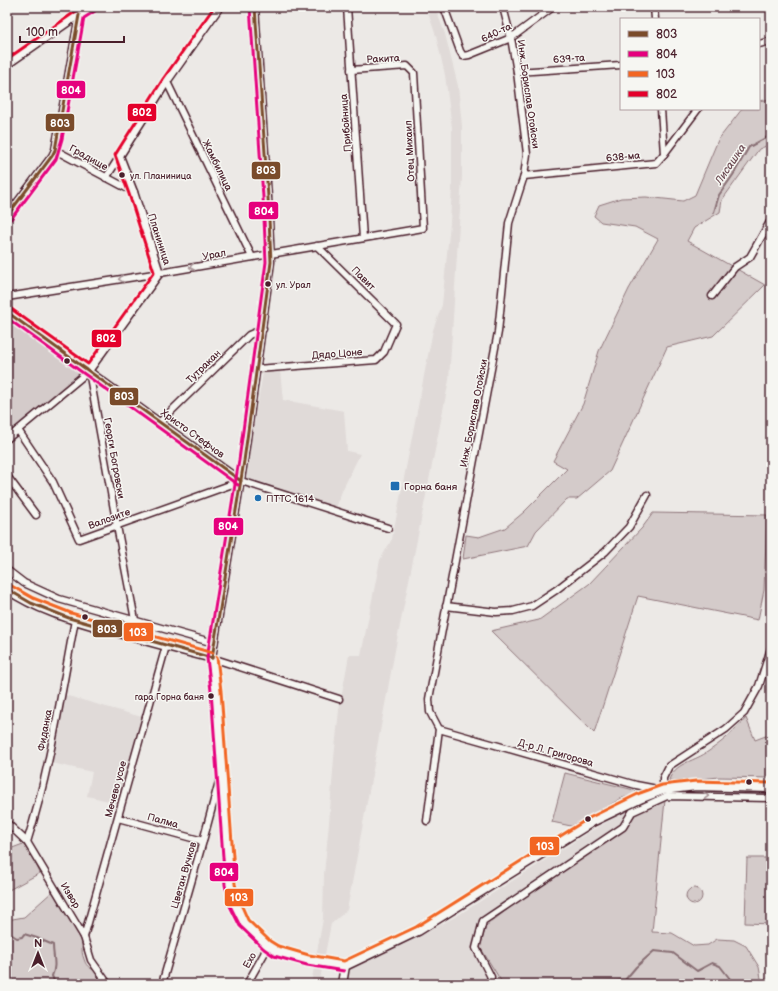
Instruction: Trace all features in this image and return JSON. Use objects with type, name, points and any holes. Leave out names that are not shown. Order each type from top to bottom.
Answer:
[{"type":"street","points":[[7,216],[55,150],[79,15],[76,7]]},
{"type":"street","points":[[7,65],[93,7]]},
{"type":"street","points":[[106,178],[167,82],[220,7]]},
{"type":"street","points":[[255,7],[272,254],[263,329],[241,481],[212,658],[230,885],[235,904],[244,923],[267,945],[276,951],[308,960],[344,966],[418,931],[592,822],[626,804],[696,786],[771,788]]},
{"type":"street","name":"Прибойница","points":[[347,7],[363,238]]},
{"type":"street","name":"640-та","points":[[444,7],[463,56],[476,53],[511,38],[553,7]]},
{"type":"street","name":"Инж. Борислав Огойски","points":[[438,729],[430,712],[428,699],[498,332],[509,223],[524,176],[527,154],[527,141],[518,72],[503,7]]},
{"type":"street","points":[[654,7],[654,18]]},
{"type":"street","points":[[760,44],[771,41]]},
{"type":"street","name":"639-та","points":[[518,72],[620,65]]},
{"type":"street","name":"Ракита","points":[[351,70],[407,66],[414,73]]},
{"type":"street","name":"Отец Михаил","points":[[414,73],[423,228]]},
{"type":"street","name":"Жамбилица","points":[[167,82],[252,257]]},
{"type":"street","points":[[660,110],[664,154]]},
{"type":"street","name":"638-ма","points":[[524,176],[656,163],[697,110]]},
{"type":"street","name":"Градище","points":[[55,150],[134,192]]},
{"type":"street","name":"Планиница","points":[[7,439],[89,371],[160,273],[134,192],[120,156]]},
{"type":"street","points":[[712,296],[735,267],[750,257],[771,220]]},
{"type":"street","name":"Урал","points":[[7,297],[160,273],[423,228]]},
{"type":"street","name":"Павит","points":[[317,246],[396,324]]},
{"type":"street","name":"Христо Стефчов","points":[[7,312],[241,481],[388,528]]},
{"type":"street","name":"Дядо Цоне","points":[[257,369],[376,360],[384,352],[396,324]]},
{"type":"street","name":"Тутракан","points":[[160,422],[249,335],[263,329]]},
{"type":"street","name":"Георги Богровски","points":[[89,371],[135,620]]},
{"type":"street","name":"Валозите","points":[[18,430],[53,482],[79,539],[241,481]]},
{"type":"street","points":[[7,476],[36,515]]},
{"type":"street","points":[[446,606],[496,612],[513,611],[532,606],[556,590],[605,552],[629,527],[647,495]]},
{"type":"street","points":[[7,570],[24,583],[59,599],[214,643]]},
{"type":"street","points":[[7,589],[44,609],[75,620],[212,658],[339,699]]},
{"type":"street","name":"Фиданка","points":[[27,842],[34,821],[47,762],[75,620]]},
{"type":"street","name":"Мечево усое","points":[[84,937],[166,646]]},
{"type":"street","points":[[665,793],[663,778],[668,766],[726,729],[744,713],[759,686],[771,648]]},
{"type":"street","points":[[427,821],[438,729]]},
{"type":"street","name":"Д-р Л. Григорова","points":[[438,729],[665,793],[771,798]]},
{"type":"street","name":"Цветан Вучков","points":[[162,984],[222,770]]},
{"type":"street","points":[[489,984],[491,977],[476,948],[482,921],[623,827],[632,812],[665,793]]},
{"type":"street","name":"Палма","points":[[118,818],[203,841]]},
{"type":"street","name":"Извор","points":[[7,823],[27,842],[84,937],[91,960],[108,984]]},
{"type":"street","name":"Ехо","points":[[247,984],[264,954],[267,945]]},
{"type":"street","points":[[342,984],[344,966]]},
{"type":"shaded area","points":[[426,7],[435,7],[445,34],[458,86],[462,126],[462,177],[449,380],[396,645],[347,910],[331,924],[319,984],[311,984],[323,919],[324,874],[334,758],[339,710],[349,655],[361,655],[380,560],[392,539],[433,330],[442,305],[450,223],[452,186],[452,128],[445,75],[436,36]]},
{"type":"shaded area","points":[[771,99],[771,144],[759,149],[722,200],[720,212],[694,228],[687,241],[765,285],[713,336],[667,347],[610,471],[577,499],[567,499],[536,531],[528,546],[463,559],[466,535],[479,537],[505,528],[524,512],[567,469],[553,461],[583,404],[599,351],[629,289],[658,239],[635,227],[601,222],[594,216],[599,205],[621,198],[646,197],[683,201],[695,195],[718,140],[741,110],[760,110],[760,101]]},
{"type":"shaded area","points":[[7,312],[89,371],[7,439]]},
{"type":"shaded area","points":[[280,370],[283,400],[344,411],[347,451],[360,454],[342,491],[336,508],[244,478],[263,373]]},
{"type":"shaded area","points":[[653,513],[767,515],[764,590],[758,620],[638,596],[594,733],[491,631],[539,620],[589,584],[642,528]]},
{"type":"shaded area","points":[[61,694],[145,718],[122,804],[87,796],[92,772],[47,762]]},
{"type":"shaded area","points":[[746,718],[755,740],[771,734],[771,778],[719,777],[680,781],[669,780],[675,770],[712,749],[732,733]]},
{"type":"shaded area","points":[[565,773],[634,790],[636,792],[635,794],[622,798],[571,826],[552,822]]},
{"type":"shaded area","points":[[665,800],[652,932],[672,933],[694,946],[708,945],[717,939],[734,940],[746,946],[759,967],[762,984],[503,984],[480,947],[486,926],[509,908],[626,829],[636,813]]},
{"type":"shaded area","points":[[623,813],[636,813],[634,984],[345,984],[347,971],[419,937],[460,914],[591,831]]},
{"type":"shaded area","points":[[23,844],[33,858],[40,873],[7,891],[7,850]]},
{"type":"shaded area","points":[[747,858],[771,858],[771,924],[745,923]]},
{"type":"shaded area","points":[[691,888],[697,888],[702,893],[700,902],[697,904],[691,904],[686,899],[686,893]]},
{"type":"shaded area","points":[[53,891],[80,934],[82,941],[82,953],[85,962],[97,973],[101,984],[7,984],[7,920],[24,917]]},
{"type":"waterway","name":"Лисашка","points":[[714,212],[719,195],[733,175],[749,147],[771,135]]},
{"type":"waterway","points":[[7,930],[17,938],[22,937],[24,934],[53,945],[55,965],[52,976],[57,984]]},
{"type":"waterway","points":[[584,984],[625,980],[636,967],[654,951],[673,953],[697,971],[712,963],[720,966],[734,984]]},
{"type":"transit line","name":"802","points":[[7,59],[82,7]]},
{"type":"transit line","name":"802","points":[[10,308],[88,364],[154,272],[115,155],[163,79],[214,7]]},
{"type":"transit line","name":"804","points":[[250,7],[266,262],[239,460],[207,658],[211,691],[225,885],[230,906],[240,926],[264,949],[274,956],[307,965],[344,971]]},
{"type":"transit line","name":"803","points":[[212,658],[244,461],[271,262],[255,7]]},
{"type":"transit line","name":"804","points":[[11,219],[56,159],[62,139],[84,18],[95,11]]},
{"type":"transit line","name":"803","points":[[7,216],[55,150],[79,15]]},
{"type":"transit line","name":"803","points":[[7,312],[241,481]]},
{"type":"transit line","name":"804","points":[[7,318],[238,485]]},
{"type":"transit line","name":"103","points":[[10,585],[33,598],[71,613],[213,653]]},
{"type":"transit line","name":"803","points":[[7,589],[31,603],[69,618],[212,658]]},
{"type":"transit line","name":"103","points":[[217,657],[221,691],[235,884],[240,902],[248,920],[270,941],[278,946],[309,955],[344,961],[416,927],[589,818],[640,793],[662,785],[696,781],[771,783]]},
{"type":"place","name":"ул. Планиница","points":[[122,175]]},
{"type":"place","name":"ул. Урал","points":[[268,284]]},
{"type":"place","name":"Горна баня","points":[[395,486]]},
{"type":"place","name":"ПТТС 1614","points":[[258,498]]},
{"type":"place","name":"гара Горна баня","points":[[211,696]]}]
